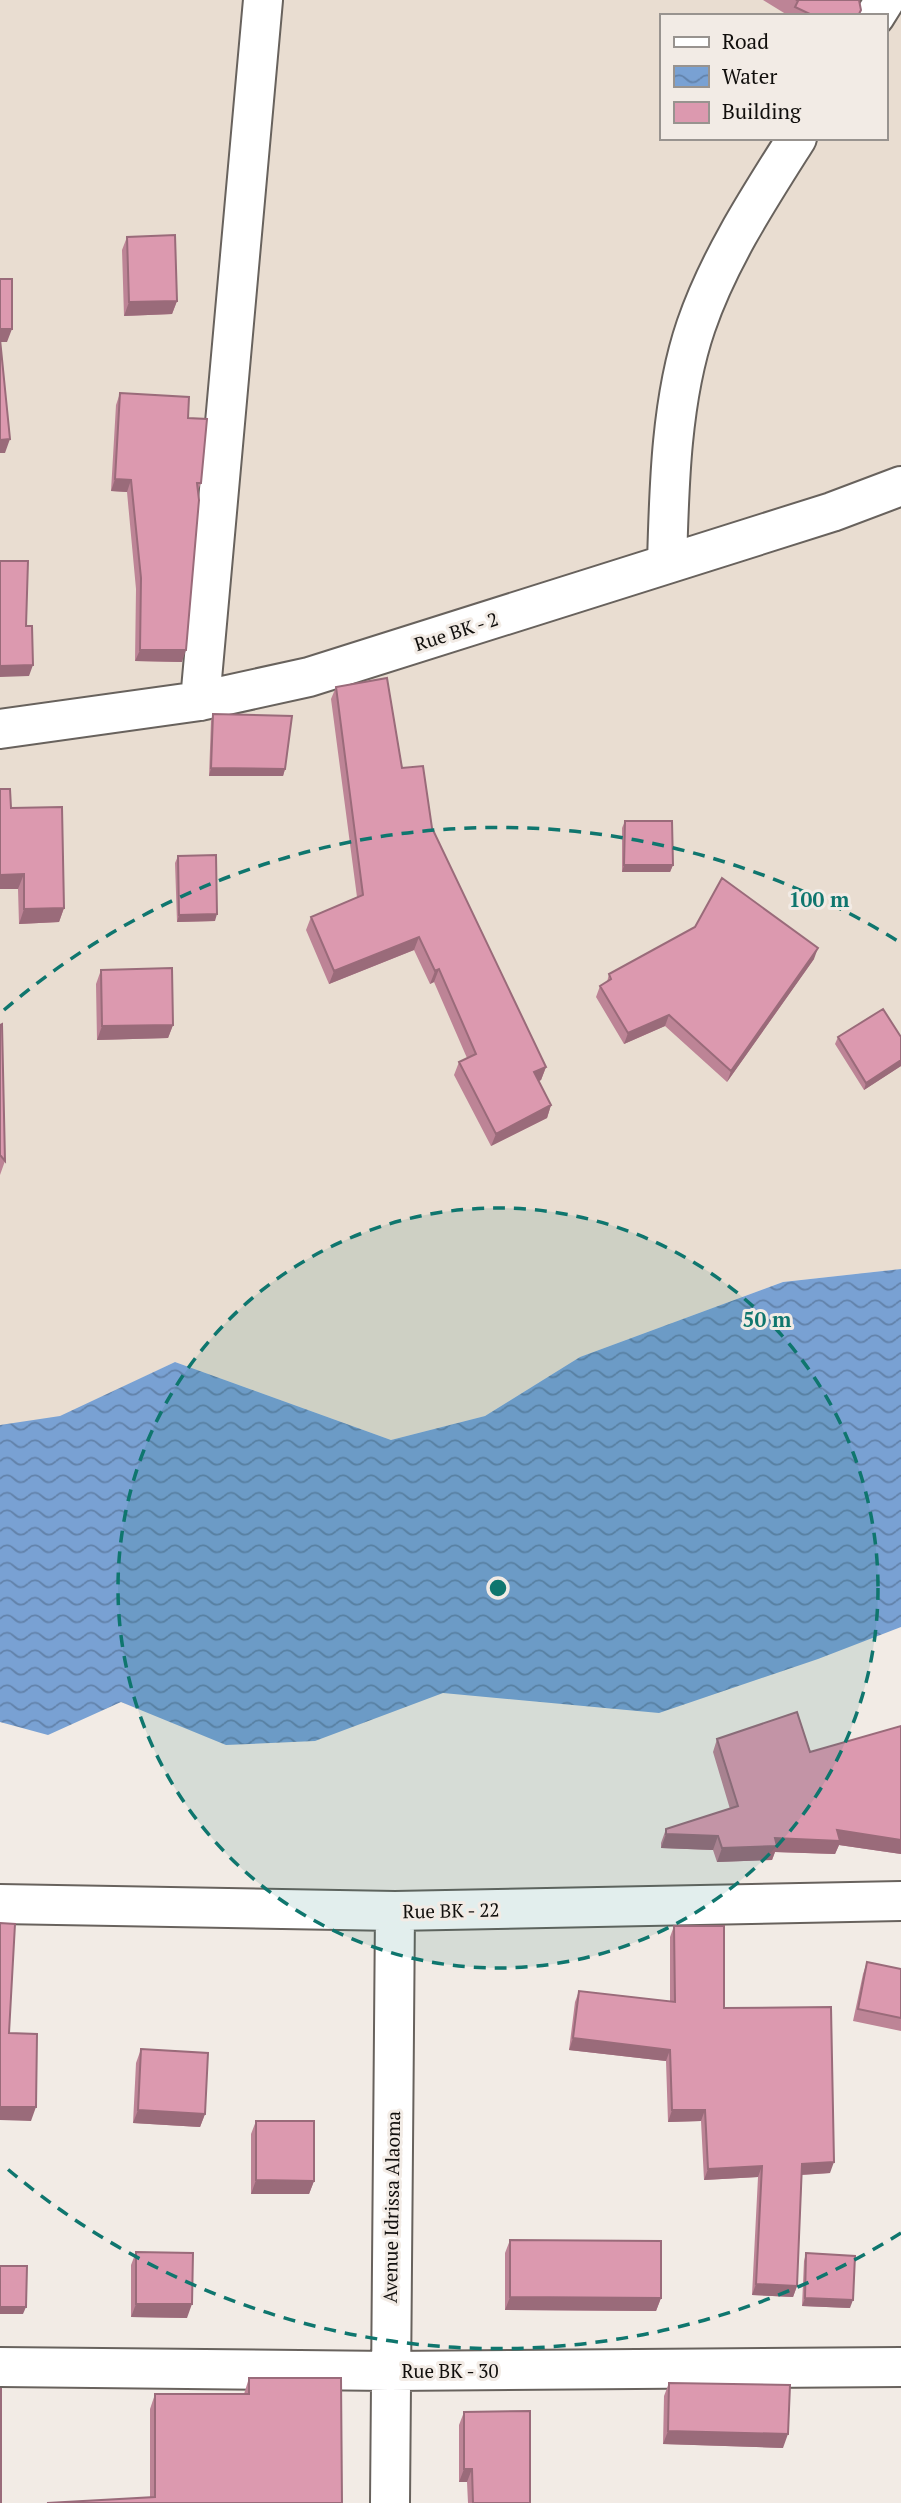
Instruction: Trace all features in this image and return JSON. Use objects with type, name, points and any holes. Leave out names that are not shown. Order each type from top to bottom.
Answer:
[{"type":"street","points":[[200,701],[264,0]]},
{"type":"street","points":[[667,564],[669,483],[674,437],[680,392],[696,327],[719,271],[758,200],[796,140]]},
{"type":"street","name":"Rue BK - 2","points":[[0,729],[200,701],[309,677],[832,512],[901,486]]},
{"type":"street","name":"Rue BK - 22","points":[[0,1904],[395,1911],[901,1901]]},
{"type":"street","name":"Avenue Idrissa Alaoma","points":[[390,2503],[395,1911]]},
{"type":"street","name":"Rue BK - 30","points":[[0,2367],[390,2371],[901,2367]]},
{"type":"shaded area","points":[[0,0],[901,0],[901,1269],[783,1282],[580,1357],[485,1416],[391,1440],[175,1362],[60,1417],[0,1425]]},
{"type":"water","points":[[901,1269],[901,1627],[818,1659],[659,1713],[443,1693],[315,1741],[226,1745],[121,1702],[48,1735],[0,1722],[0,1425],[60,1416],[175,1362],[391,1440],[485,1416],[580,1357],[783,1282]]},
{"type":"building","points":[[796,0],[859,0],[861,10],[859,14],[810,14],[795,7],[798,1]]},
{"type":"building","points":[[175,235],[177,301],[129,302],[127,237]]},
{"type":"building","points":[[0,279],[12,279],[12,329],[0,329]]},
{"type":"building","points":[[0,339],[10,439],[0,440]]},
{"type":"building","points":[[120,393],[189,397],[188,418],[207,419],[201,483],[197,483],[199,500],[186,650],[140,650],[141,578],[131,480],[115,479]]},
{"type":"building","points":[[0,561],[28,561],[26,626],[32,626],[33,665],[0,666]]},
{"type":"building","points":[[387,678],[402,768],[423,766],[432,828],[546,1067],[534,1072],[551,1105],[496,1134],[459,1062],[476,1054],[439,969],[435,971],[419,937],[334,971],[311,917],[363,895],[336,687]]},
{"type":"building","points":[[213,714],[292,716],[285,769],[211,768]]},
{"type":"building","points":[[0,789],[10,789],[11,808],[62,807],[64,908],[24,909],[24,874],[0,875]]},
{"type":"building","points":[[625,821],[672,821],[673,865],[624,865]]},
{"type":"building","points":[[216,855],[217,914],[179,915],[178,856]]},
{"type":"building","points":[[722,878],[818,948],[731,1071],[669,1015],[628,1033],[600,986],[611,979],[609,974],[695,927]]},
{"type":"building","points":[[172,968],[173,1025],[102,1026],[101,970]]},
{"type":"building","points":[[883,1009],[901,1037],[901,1060],[866,1083],[838,1037]]},
{"type":"building","points":[[2,1024],[5,1161],[0,1155]]},
{"type":"building","points":[[797,1712],[810,1752],[901,1726],[901,1840],[837,1830],[840,1841],[775,1838],[777,1846],[722,1848],[718,1836],[666,1834],[666,1829],[738,1806],[717,1739]]},
{"type":"building","points":[[0,1923],[15,1924],[9,2033],[37,2034],[36,2107],[0,2107]]},
{"type":"building","points":[[674,1926],[724,1926],[724,2008],[831,2007],[834,2162],[802,2164],[797,2286],[756,2284],[762,2166],[708,2169],[705,2110],[672,2110],[670,2050],[573,2038],[579,1991],[675,2002]]},
{"type":"building","points":[[867,1962],[901,1969],[901,2018],[858,2009]]},
{"type":"building","points":[[141,2049],[208,2053],[205,2114],[138,2110]]},
{"type":"building","points":[[256,2121],[314,2121],[314,2181],[256,2180]]},
{"type":"building","points":[[510,2240],[661,2241],[661,2298],[510,2297]]},
{"type":"building","points":[[136,2252],[193,2253],[192,2304],[136,2304]]},
{"type":"building","points":[[806,2253],[855,2256],[853,2300],[805,2298]]},
{"type":"building","points":[[0,2266],[27,2266],[26,2307],[0,2307]]},
{"type":"building","points":[[249,2378],[341,2378],[342,2503],[47,2503],[155,2497],[155,2394],[249,2394]]},
{"type":"building","points":[[669,2383],[790,2385],[788,2434],[668,2431]]},
{"type":"building","points":[[1,2389],[1,2503],[0,2503]]},
{"type":"building","points":[[530,2411],[530,2503],[473,2503],[472,2469],[464,2469],[464,2412]]}]
